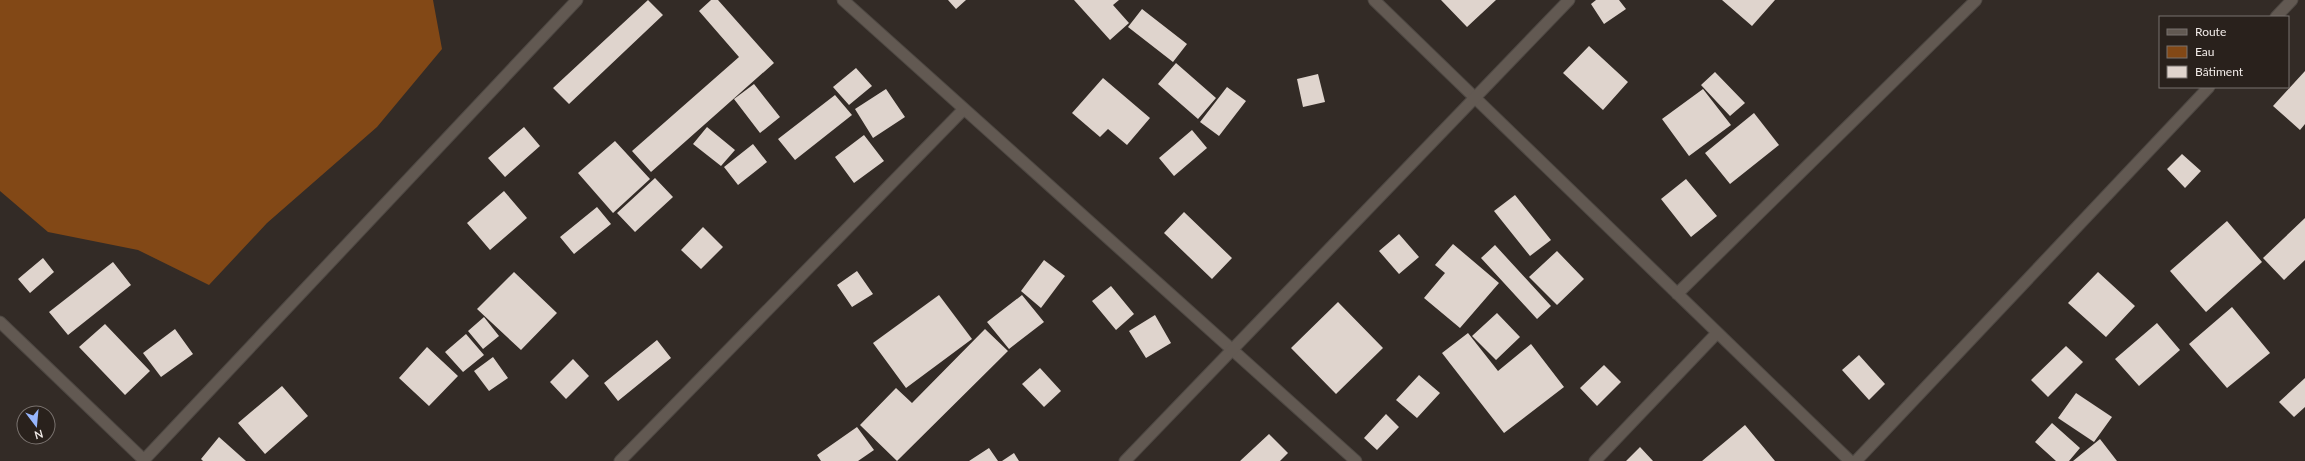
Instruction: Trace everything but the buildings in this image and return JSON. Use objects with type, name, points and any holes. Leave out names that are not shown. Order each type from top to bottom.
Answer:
[{"type":"street","points":[[0,322],[144,461],[577,0]]},
{"type":"street","points":[[843,0],[1356,461]]},
{"type":"street","points":[[1374,0],[1850,461]]},
{"type":"street","points":[[1125,461],[1569,0]]},
{"type":"street","points":[[1677,294],[1976,0]]},
{"type":"street","points":[[2277,16],[2292,0]]},
{"type":"street","points":[[1856,461],[2208,88]]},
{"type":"street","points":[[620,461],[964,109]]},
{"type":"street","points":[[1595,461],[1717,333]]},
{"type":"water","points":[[0,0],[433,0],[442,49],[377,127],[267,223],[209,285],[138,250],[48,232],[0,191]]}]
